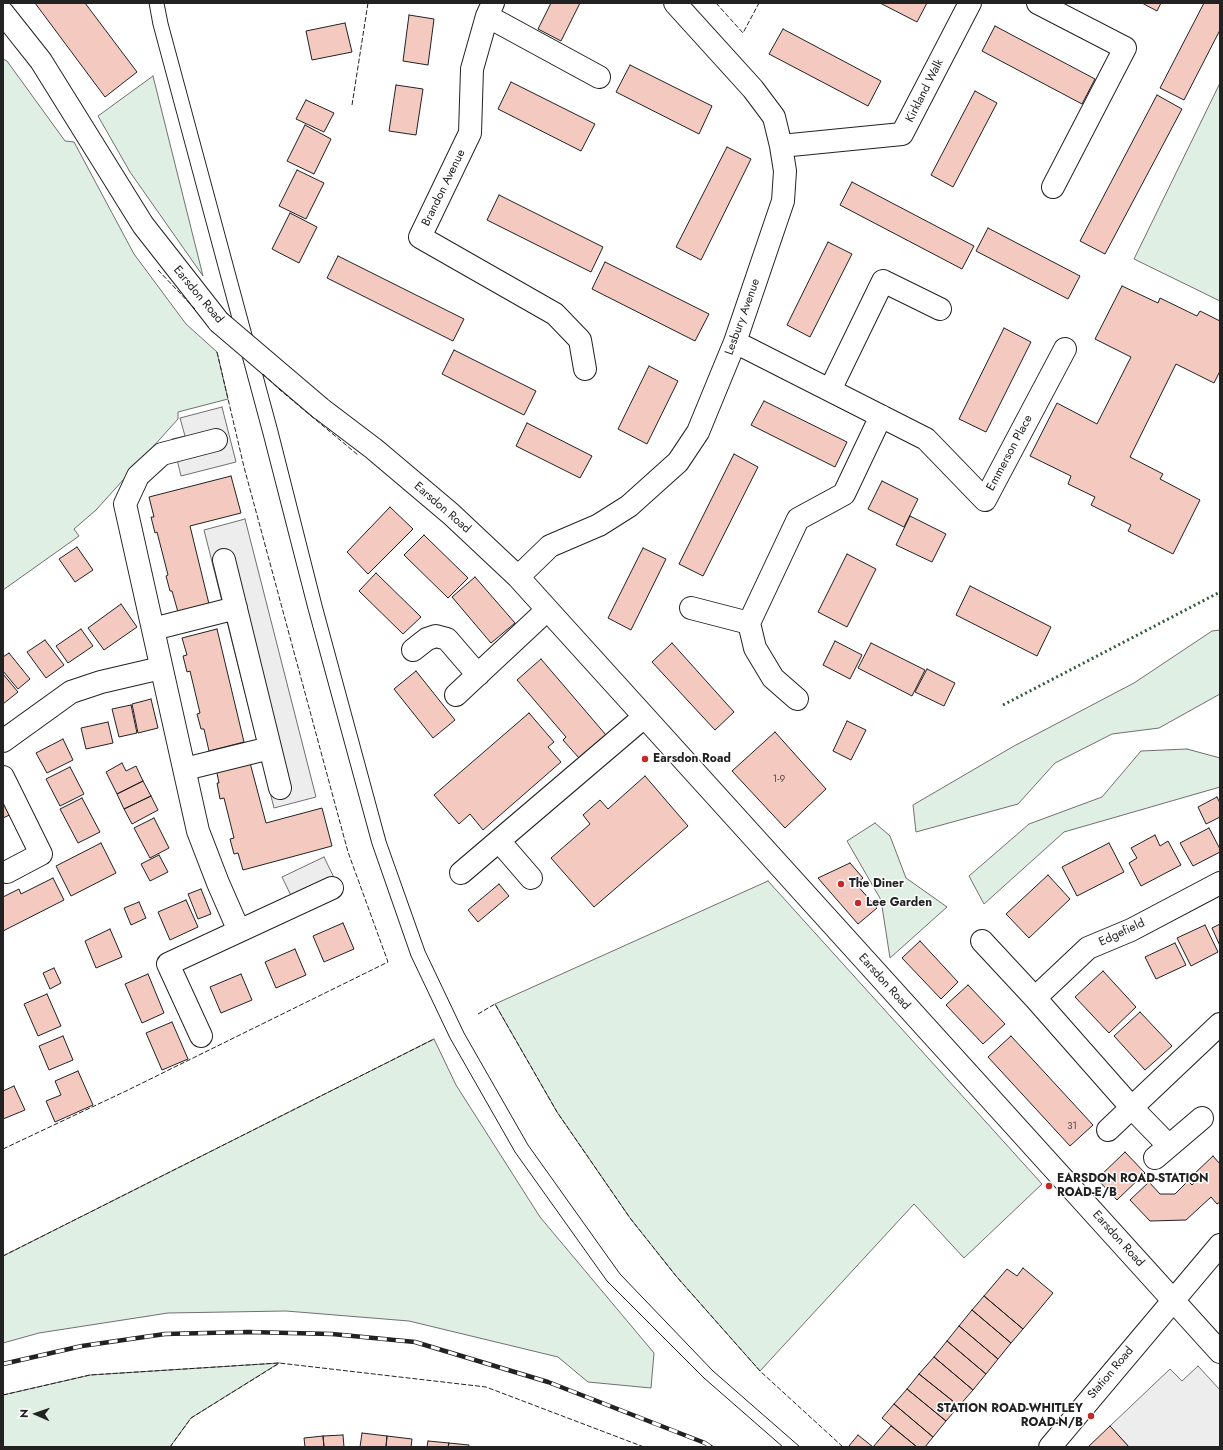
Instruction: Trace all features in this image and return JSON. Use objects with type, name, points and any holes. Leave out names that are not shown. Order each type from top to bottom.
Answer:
[{"type":"street","name":"Lesbury Avenue","points":[[518,577],[550,546],[598,525],[629,506],[678,462],[698,432],[736,342],[783,201],[785,171],[774,117],[753,89],[675,3]]},
{"type":"street","name":"Kirkland Walk","points":[[781,146],[902,134],[970,3]]},
{"type":"street","points":[[1038,3],[1125,48],[1053,187]]},
{"type":"street","name":"Brandon Avenue","points":[[585,369],[580,340],[555,314],[420,237],[470,133],[472,69],[490,9],[599,77]]},
{"type":"street","name":"Earsdon Road","points":[[3,12],[41,61],[143,225],[219,322],[320,408],[374,449],[451,514],[518,577],[644,718],[1220,1352]]},
{"type":"street","points":[[830,390],[883,281],[940,309]]},
{"type":"street","name":"Emmerson Place","points":[[736,342],[926,439],[985,500],[1065,349]]},
{"type":"street","points":[[797,699],[773,678],[769,672],[755,648],[749,623],[798,519],[844,494],[880,416]]},
{"type":"street","points":[[216,440],[162,454],[138,476],[125,504],[198,831],[218,883],[239,931]]},
{"type":"street","points":[[224,560],[280,788]]},
{"type":"street","points":[[153,629],[236,608]]},
{"type":"street","points":[[691,608],[749,623]]},
{"type":"street","points":[[456,695],[547,610]]},
{"type":"street","points":[[414,650],[427,639],[436,636],[446,639],[478,675]]},
{"type":"street","points":[[3,740],[71,692],[101,682],[161,668]]},
{"type":"street","points":[[461,873],[644,718]]},
{"type":"street","points":[[184,769],[270,748]]},
{"type":"street","points":[[3,777],[41,854],[7,872]]},
{"type":"street","points":[[499,841],[531,878]]},
{"type":"street","name":"Edgefield","points":[[1035,998],[1088,948],[1131,930],[1220,882]]},
{"type":"street","points":[[202,1036],[168,964],[332,888]]},
{"type":"street","points":[[982,941],[1035,998],[1132,1108],[1162,1152],[1202,1118]]},
{"type":"street","points":[[1108,1130],[1220,1024]]},
{"type":"street","name":"Station Road","points":[[1050,1447],[1220,1245]]},
{"type":"green space","points":[[3,59],[7,61],[65,141],[74,142],[134,254],[186,324],[217,352],[228,399],[178,412],[178,419],[96,510],[74,529],[79,536],[3,590]]},
{"type":"green space","points":[[153,76],[203,276],[130,172],[98,116]]},
{"type":"green space","points":[[1220,83],[1220,301],[1134,259]]},
{"type":"green space","points":[[1220,630],[1220,694],[1159,728],[1112,734],[1055,763],[1018,804],[916,832],[913,805],[1014,746],[1134,683],[1212,631]]},
{"type":"green space","points":[[1187,749],[1220,758],[1220,787],[1064,832],[984,904],[969,876],[1029,824],[1102,797],[1141,751]]},
{"type":"green space","points":[[875,823],[890,836],[906,878],[947,907],[890,958],[881,900],[847,841]]},
{"type":"green space","points":[[768,881],[1042,1184],[964,1258],[914,1204],[760,1371],[676,1276],[630,1218],[557,1112],[495,1004]]},
{"type":"green space","points":[[434,1039],[456,1085],[540,1217],[654,1353],[651,1388],[588,1382],[558,1357],[409,1321],[286,1311],[168,1313],[39,1333],[3,1343],[3,1256]]},
{"type":"green space","points":[[279,1363],[191,1418],[170,1447],[3,1447],[3,1395],[90,1375]]},
{"type":"shaded area","points":[[222,407],[236,462],[181,476],[172,439],[185,436],[180,418]]},
{"type":"shaded area","points":[[245,519],[316,797],[274,808],[204,530]]},
{"type":"shaded area","points":[[324,857],[341,892],[299,912],[282,877]]},
{"type":"shaded area","points":[[1198,1366],[1220,1390],[1220,1447],[1129,1447],[1110,1426],[1170,1369],[1182,1381]]},
{"type":"building","points":[[35,3],[85,3],[137,72],[105,97]]},
{"type":"building","points":[[551,3],[580,3],[561,41],[538,29]]},
{"type":"building","points":[[880,3],[927,3],[917,22]]},
{"type":"building","points":[[1142,3],[1161,3],[1157,11]]},
{"type":"building","points":[[1204,3],[1220,3],[1220,30],[1184,100],[1160,88]]},
{"type":"building","points":[[409,15],[434,19],[428,65],[403,61]]},
{"type":"building","points":[[345,23],[352,52],[312,60],[306,31]]},
{"type":"building","points":[[995,26],[1095,79],[1082,104],[982,51]]},
{"type":"building","points":[[783,29],[881,81],[868,106],[769,54]]},
{"type":"building","points":[[630,65],[712,106],[699,134],[616,92]]},
{"type":"building","points":[[511,82],[595,124],[581,151],[498,109]]},
{"type":"building","points":[[396,85],[423,89],[416,135],[389,131]]},
{"type":"building","points":[[975,91],[997,103],[953,187],[931,175]]},
{"type":"building","points":[[1157,95],[1182,109],[1105,254],[1080,241]]},
{"type":"building","points":[[306,100],[334,113],[324,132],[296,119]]},
{"type":"building","points":[[305,125],[331,139],[314,174],[287,161]]},
{"type":"building","points":[[727,147],[751,159],[701,260],[676,247]]},
{"type":"building","points":[[297,170],[324,183],[306,219],[279,206]]},
{"type":"building","points":[[852,182],[974,246],[962,269],[840,205]]},
{"type":"building","points":[[499,195],[603,247],[591,272],[487,220]]},
{"type":"building","points":[[290,213],[317,227],[299,263],[272,249]]},
{"type":"building","points":[[988,228],[1080,276],[1068,299],[976,251]]},
{"type":"building","points":[[828,242],[852,254],[810,337],[787,325]]},
{"type":"building","points":[[338,256],[464,319],[453,341],[327,278]]},
{"type":"building","points":[[605,262],[709,314],[695,341],[592,289]]},
{"type":"building","points":[[1122,286],[1158,303],[1160,298],[1197,316],[1200,311],[1220,321],[1220,371],[1214,383],[1176,364],[1130,457],[1163,474],[1160,479],[1200,500],[1173,554],[1128,531],[1131,525],[1091,505],[1095,497],[1068,484],[1071,476],[1030,456],[1057,403],[1097,424],[1131,357],[1095,339]]},
{"type":"building","points":[[1004,328],[1031,342],[986,432],[959,419]]},
{"type":"building","points":[[454,350],[536,391],[524,415],[442,374]]},
{"type":"building","points":[[649,366],[678,381],[647,444],[618,429]]},
{"type":"building","points":[[764,401],[847,442],[835,467],[751,425]]},
{"type":"building","points":[[527,423],[592,456],[580,478],[516,446]]},
{"type":"building","points":[[734,454],[758,467],[703,576],[679,564]]},
{"type":"building","points":[[231,476],[241,513],[190,526],[209,604],[178,612],[166,576],[168,575],[157,532],[155,533],[151,517],[154,517],[149,497]]},
{"type":"building","points":[[882,481],[918,499],[904,527],[868,509]]},
{"type":"building","points":[[390,507],[413,529],[368,574],[347,552]]},
{"type":"building","points":[[910,516],[946,534],[932,562],[896,545]]},
{"type":"building","points":[[424,535],[468,578],[448,598],[404,555]]},
{"type":"building","points":[[77,547],[93,570],[75,582],[59,559]]},
{"type":"building","points":[[643,548],[666,559],[631,630],[608,618]]},
{"type":"building","points":[[847,554],[876,569],[847,627],[818,612]]},
{"type":"building","points":[[376,573],[421,617],[403,634],[359,591]]},
{"type":"building","points":[[475,577],[515,623],[491,643],[452,597]]},
{"type":"building","points":[[970,586],[1051,627],[1037,656],[956,615]]},
{"type":"building","points":[[121,604],[137,627],[104,650],[88,628]]},
{"type":"building","points":[[81,629],[93,646],[68,663],[56,646]]},
{"type":"building","points":[[217,629],[244,742],[209,751],[204,729],[201,729],[197,714],[200,713],[190,671],[187,672],[183,656],[187,655],[182,638]]},
{"type":"building","points":[[45,640],[64,665],[46,678],[27,652]]},
{"type":"building","points":[[835,641],[862,655],[850,679],[823,665]]},
{"type":"building","points":[[672,643],[734,712],[715,730],[652,662]]},
{"type":"building","points":[[871,643],[925,670],[912,696],[858,668]]},
{"type":"building","points":[[9,653],[30,679],[18,689],[3,671],[3,657]]},
{"type":"building","points":[[541,659],[606,735],[579,758],[563,740],[566,737],[517,680]]},
{"type":"building","points":[[927,669],[955,683],[944,706],[915,692]]},
{"type":"building","points":[[416,671],[455,720],[433,738],[394,689]]},
{"type":"building","points":[[3,674],[18,692],[3,704]]},
{"type":"building","points":[[151,699],[158,728],[138,733],[132,704]]},
{"type":"building","points":[[131,705],[137,733],[119,737],[112,709]]},
{"type":"building","points":[[529,713],[554,742],[548,747],[561,762],[483,830],[470,814],[459,824],[434,795]]},
{"type":"building","points":[[847,721],[866,730],[851,760],[833,751]]},
{"type":"building","points":[[108,722],[113,743],[86,749],[81,728]]},
{"type":"building","points":[[775,732],[826,789],[785,828],[732,771]]},
{"type":"building","points":[[63,739],[73,760],[47,773],[36,753]]},
{"type":"building","points":[[249,759],[266,823],[322,808],[332,846],[243,870],[238,853],[234,854],[230,839],[234,838],[224,798],[220,799],[216,768]]},
{"type":"building","points":[[122,763],[126,771],[136,766],[143,781],[117,794],[106,772]]},
{"type":"building","points":[[70,767],[84,794],[60,806],[46,779]]},
{"type":"building","points":[[645,776],[688,826],[594,907],[551,858],[590,824],[583,815],[600,800],[608,809]]},
{"type":"building","points":[[143,781],[151,796],[124,809],[117,794]]},
{"type":"building","points":[[3,787],[16,812],[3,818]]},
{"type":"building","points":[[151,796],[158,810],[132,824],[124,809]]},
{"type":"building","points":[[1217,797],[1220,803],[1220,817],[1206,824],[1198,807]]},
{"type":"building","points":[[82,798],[100,832],[78,843],[60,809]]},
{"type":"building","points":[[154,818],[169,848],[150,858],[134,828]]},
{"type":"building","points":[[1209,828],[1220,849],[1220,852],[1193,866],[1180,843]]},
{"type":"building","points":[[1155,835],[1160,846],[1168,841],[1181,865],[1141,886],[1129,863],[1137,858],[1131,848]]},
{"type":"building","points":[[101,843],[116,873],[71,896],[56,866]]},
{"type":"building","points":[[1109,843],[1124,872],[1077,896],[1062,867]]},
{"type":"building","points":[[159,855],[168,872],[150,881],[141,864]]},
{"type":"building","points":[[850,863],[863,878],[856,884],[877,908],[858,924],[818,878]]},
{"type":"building","points":[[1048,875],[1070,899],[1029,938],[1006,914]]},
{"type":"building","points":[[53,878],[64,900],[3,931],[3,897],[19,889],[21,894]]},
{"type":"building","points":[[499,884],[509,896],[478,922],[468,910]]},
{"type":"building","points":[[201,889],[211,914],[198,919],[188,894]]},
{"type":"building","points":[[186,900],[198,927],[170,940],[158,912]]},
{"type":"building","points":[[139,902],[146,918],[131,925],[124,908]]},
{"type":"building","points":[[343,923],[354,949],[324,962],[313,936]]},
{"type":"building","points":[[1220,924],[1220,946],[1212,928]]},
{"type":"building","points":[[1205,925],[1218,952],[1191,966],[1177,938]]},
{"type":"building","points":[[110,929],[122,957],[96,968],[85,941]]},
{"type":"building","points":[[920,941],[958,982],[941,999],[902,958]]},
{"type":"building","points":[[1175,943],[1186,965],[1156,979],[1145,957]]},
{"type":"building","points":[[295,949],[306,975],[276,988],[265,962]]},
{"type":"building","points":[[54,968],[61,983],[50,989],[43,973]]},
{"type":"building","points":[[1103,971],[1136,1007],[1109,1033],[1075,997]]},
{"type":"building","points":[[148,974],[164,1013],[142,1023],[125,984]]},
{"type":"building","points":[[241,974],[252,1000],[221,1013],[210,987]]},
{"type":"building","points":[[968,985],[1005,1024],[983,1044],[946,1005]]},
{"type":"building","points":[[47,994],[61,1026],[38,1036],[24,1004]]},
{"type":"building","points":[[1140,1012],[1172,1046],[1145,1070],[1114,1036]]},
{"type":"building","points":[[172,1022],[188,1059],[162,1070],[146,1033]]},
{"type":"building","points":[[63,1036],[73,1060],[49,1070],[39,1046]]},
{"type":"building","points":[[1011,1036],[1093,1125],[1070,1146],[988,1057]]},
{"type":"building","points":[[78,1071],[93,1105],[55,1122],[46,1101],[61,1095],[55,1081]]},
{"type":"building","points":[[14,1086],[25,1110],[3,1119],[3,1091]]},
{"type":"building","points":[[1125,1152],[1145,1173],[1117,1200],[1097,1179]]},
{"type":"building","points":[[1213,1156],[1220,1164],[1220,1202],[1217,1204],[1211,1197],[1186,1220],[1150,1221],[1130,1200],[1149,1182],[1160,1194],[1175,1194],[1188,1181],[1192,1185],[1197,1180],[1193,1175]]},
{"type":"building","points":[[1023,1268],[1053,1293],[1023,1329],[984,1296],[1007,1269],[1017,1276]]},
{"type":"building","points":[[984,1296],[1023,1329],[1011,1343],[972,1310]]},
{"type":"building","points":[[972,1310],[1011,1343],[998,1359],[959,1326]]},
{"type":"building","points":[[959,1326],[998,1359],[986,1374],[947,1341]]},
{"type":"building","points":[[947,1341],[986,1374],[973,1390],[934,1357]]},
{"type":"building","points":[[934,1357],[973,1390],[959,1406],[919,1374]]},
{"type":"building","points":[[919,1374],[959,1406],[946,1421],[907,1389]]},
{"type":"building","points":[[907,1389],[946,1421],[933,1437],[894,1404]]},
{"type":"building","points":[[894,1404],[933,1437],[925,1447],[917,1447],[882,1418]]},
{"type":"building","points":[[891,1426],[917,1447],[873,1447]]},
{"type":"building","points":[[1110,1426],[1129,1447],[1088,1447]]},
{"type":"building","points":[[362,1433],[387,1436],[386,1447],[360,1447]]},
{"type":"building","points":[[343,1435],[344,1447],[324,1447],[323,1436]]},
{"type":"building","points":[[858,1435],[873,1447],[850,1447],[849,1446]]},
{"type":"building","points":[[323,1436],[324,1447],[305,1447],[304,1438]]},
{"type":"building","points":[[387,1436],[412,1439],[411,1447],[386,1447]]},
{"type":"building","points":[[428,1441],[449,1443],[448,1447],[427,1447]]},
{"type":"building","points":[[449,1443],[469,1445],[469,1447],[448,1447]]},
{"type":"tram line","points":[[149,3],[153,25],[372,844],[411,956],[450,1038],[515,1152],[607,1281],[704,1378],[783,1447]]},
{"type":"tram line","points":[[164,3],[168,23],[278,431],[322,605],[386,841],[425,951],[464,1033],[528,1145],[620,1274],[713,1371],[800,1447]]},
{"type":"railway","points":[[3,1364],[82,1346],[165,1334],[248,1332],[332,1334],[415,1342],[548,1382],[705,1443],[711,1447]]},
{"type":"hedge","points":[[1003,705],[1220,592]]},
{"type":"fence","points":[[352,105],[368,3]]},
{"type":"fence","points":[[716,3],[743,33],[759,3]]},
{"type":"fence","points":[[158,270],[195,309]]},
{"type":"fence","points":[[3,1149],[126,1091],[388,962],[348,852],[244,467],[217,352]]},
{"type":"fence","points":[[263,374],[358,455]]},
{"type":"fence","points":[[478,1014],[495,1004],[557,1112],[630,1218],[676,1276],[760,1371],[843,1447]]},
{"type":"fence","points":[[3,1256],[434,1039]]},
{"type":"fence","points":[[3,1395],[90,1375],[279,1363],[486,1387],[644,1447]]},
{"type":"fence","points":[[170,1447],[191,1418],[278,1364]]},
{"type":"place","name":"Earsdon Road","points":[[645,759]]},
{"type":"place","name":"The Diner","points":[[841,884]]},
{"type":"place","name":"Lee Garden","points":[[858,903]]},
{"type":"place","name":"EARSDON ROAD-STATION ROAD-E/B","points":[[1049,1186]]},
{"type":"place","name":"STATION ROAD-WHITLEY ROAD-N/B","points":[[1091,1416]]}]
